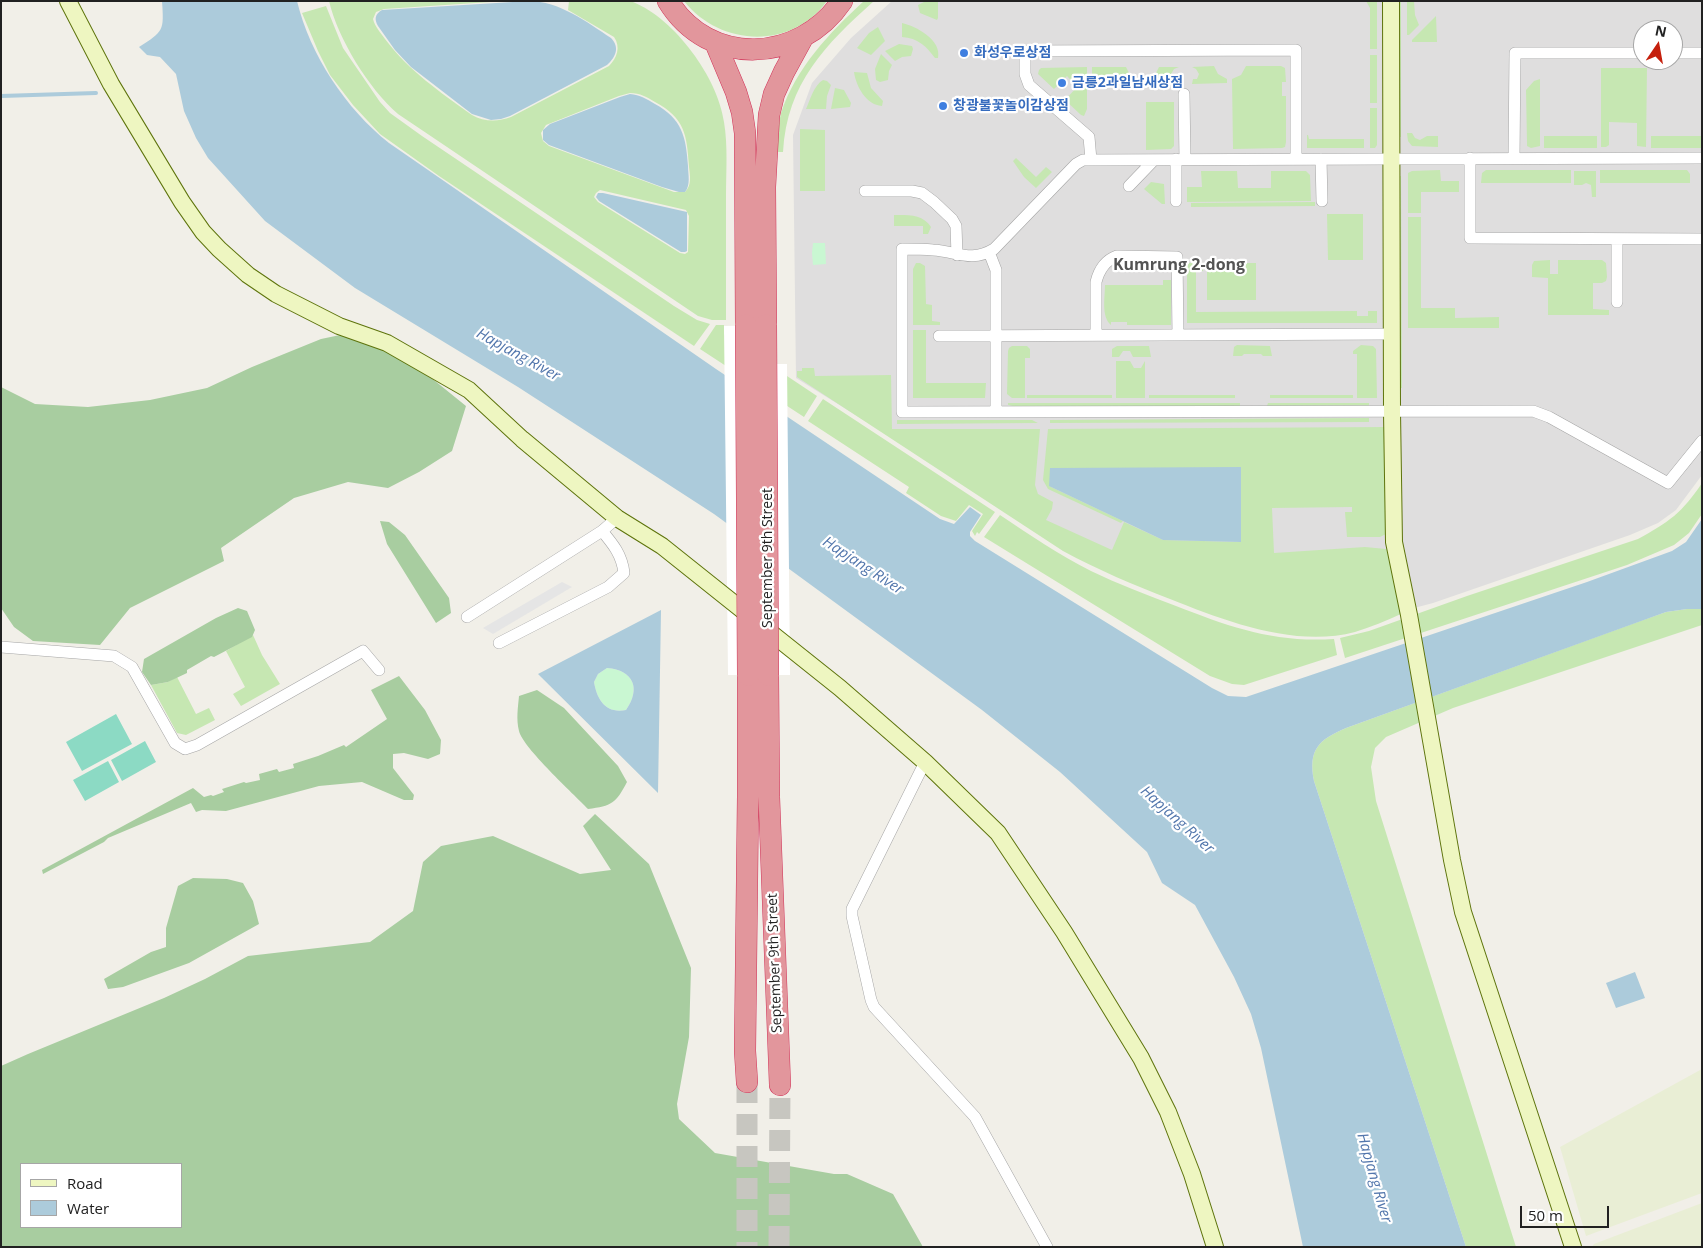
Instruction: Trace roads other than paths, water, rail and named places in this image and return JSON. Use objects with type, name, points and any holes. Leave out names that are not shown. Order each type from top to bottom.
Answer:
[{"type":"highway","points":[[668,1],[691,28],[715,42],[744,49],[759,50],[781,46],[802,39],[821,26],[842,1]]},
{"type":"highway","name":"September 9th Street","points":[[756,325],[769,115],[774,94],[802,39]]},
{"type":"highway","name":"September 9th Street","points":[[715,42],[736,92],[744,126],[756,325],[758,675],[769,796],[780,1085]]},
{"type":"highway","name":"September 9th Street","points":[[747,1082],[745,1051],[748,796],[758,675]]},
{"type":"street","points":[[68,1],[111,84],[182,202],[203,232],[248,275],[276,294],[339,326],[387,343],[469,390],[522,439],[617,518],[670,552],[840,688],[925,762],[998,833],[1142,1058],[1168,1112],[1192,1174],[1215,1247]]},
{"type":"street","points":[[1391,1],[1394,542],[1463,912],[1573,1247]]},
{"type":"street","points":[[1090,160],[1089,137],[1028,85],[1025,74],[1025,51],[1296,50],[1296,159]]},
{"type":"street","points":[[1514,158],[1516,53],[1633,53]]},
{"type":"street","points":[[1683,53],[1702,53]]},
{"type":"street","points":[[1176,201],[1184,94]]},
{"type":"street","points":[[1470,158],[1470,238],[1702,239]]},
{"type":"street","points":[[1702,158],[1082,160],[989,252],[977,256],[957,255],[935,250],[902,249],[902,412],[1523,411],[1542,413],[1668,483],[1702,441]]},
{"type":"street","points":[[1321,159],[1322,202]]},
{"type":"street","points":[[1129,186],[1154,160]]},
{"type":"street","points":[[865,191],[912,191],[922,194],[934,202],[952,219],[956,226],[957,255]]},
{"type":"street","points":[[1617,239],[1618,302]]},
{"type":"street","points":[[989,252],[996,270],[996,412]]},
{"type":"street","points":[[1096,336],[1096,282],[1098,274],[1110,259],[1117,256],[1178,257],[1178,335]]},
{"type":"street","points":[[939,336],[1392,334]]},
{"type":"street","points":[[468,617],[602,531],[617,518]]},
{"type":"street","points":[[499,643],[608,587],[624,573],[623,563],[616,547],[602,531]]},
{"type":"street","points":[[1,647],[114,656],[132,667],[175,743],[185,749],[197,745],[363,651],[379,670]]},
{"type":"street","points":[[925,762],[852,909],[870,1000],[975,1117],[1047,1247]]},
{"type":"water","name":"Hapjang River","points":[[162,1],[297,1],[311,41],[320,61],[332,80],[358,114],[389,143],[716,369],[940,519],[954,524],[970,507],[981,515],[970,532],[970,536],[975,541],[1212,688],[1228,696],[1246,697],[1587,582],[1672,551],[1686,542],[1702,519],[1702,609],[1666,612],[1346,728],[1328,737],[1317,747],[1314,754],[1314,781],[1466,1247],[1303,1247],[1261,1048],[1251,1014],[1234,977],[1195,905],[1162,883],[1147,852],[1060,772],[982,710],[714,514],[518,387],[355,288],[265,221],[208,158],[196,138],[184,111],[176,74],[160,57],[147,55],[139,47],[161,29],[163,19]]},
{"type":"water","points":[[529,1],[562,8],[582,19],[611,38],[614,41],[616,52],[613,59],[607,65],[501,119],[491,120],[472,114],[411,67],[395,50],[376,21],[378,13],[382,10]]},
{"type":"water","points":[[630,94],[652,102],[664,110],[677,122],[681,129],[686,146],[688,166],[689,183],[685,192],[662,187],[549,145],[543,140],[543,130],[550,124]]},
{"type":"water","points":[[598,193],[687,212],[687,251],[681,252],[599,201],[596,197]]},
{"type":"water","points":[[1241,467],[1241,542],[1163,540],[1049,486],[1050,468]]},
{"type":"water","points":[[661,610],[658,793],[538,674]],"holes":[[[607,668],[623,672],[629,677],[634,688],[631,702],[626,710],[619,711],[608,708],[600,700],[595,689],[594,682],[598,674]]]},
{"type":"water","points":[[1635,972],[1645,998],[1616,1008],[1606,983]]},
{"type":"waterway","points":[[1,96],[96,93]]},
{"type":"tunnel","points":[[747,1082],[747,1247]]},
{"type":"tunnel","points":[[779,1247],[780,1085]]},
{"type":"place","name":"화성우로상점","points":[[964,53]]},
{"type":"place","name":"금릉2과일남새상점","points":[[1062,83]]},
{"type":"place","name":"창광불꽃놀이감상점","points":[[943,106]]},
{"type":"district","name":"Kumrung 2-dong","points":[[1179,265]]}]
